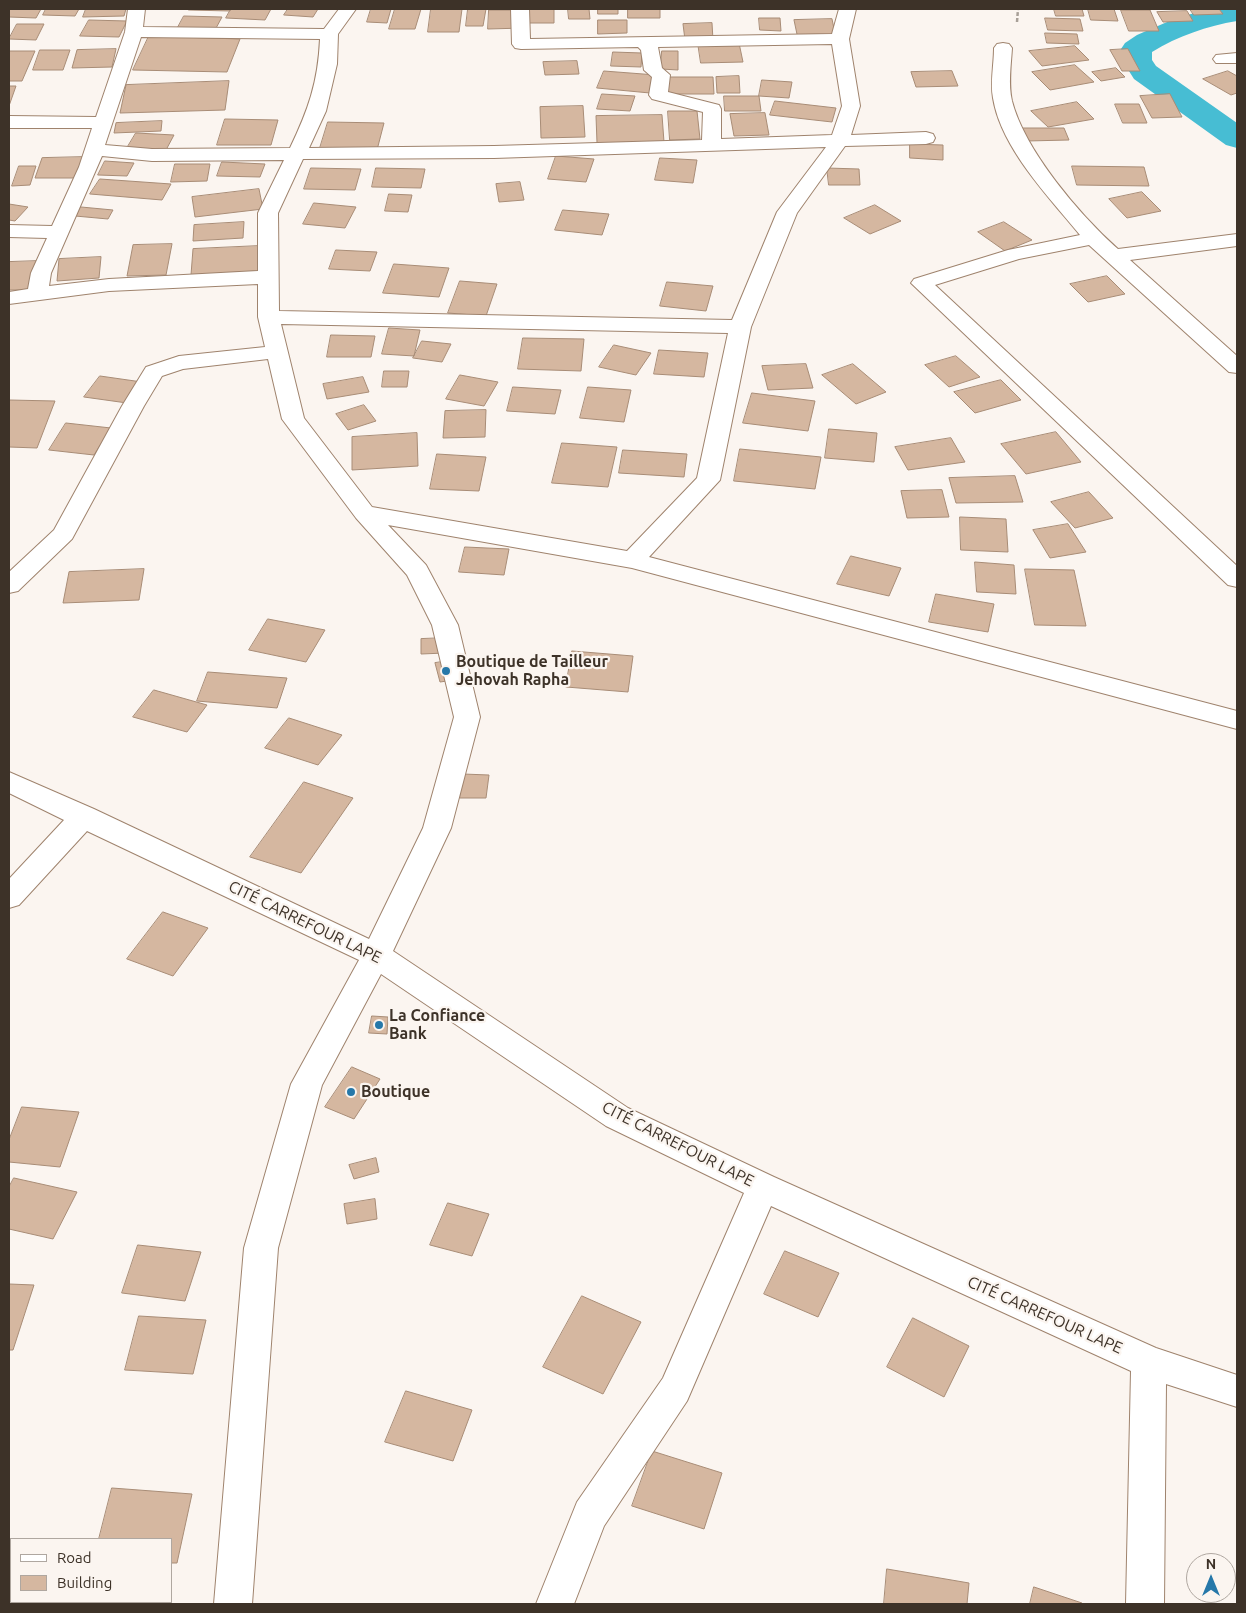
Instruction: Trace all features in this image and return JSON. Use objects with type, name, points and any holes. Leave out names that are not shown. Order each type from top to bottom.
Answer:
[{"type":"street","points":[[38,294],[40,273],[89,166],[134,32],[137,9]]},
{"type":"street","points":[[233,1604],[261,1248],[307,1084],[376,955],[437,828],[467,717],[445,625],[417,571],[364,513],[293,419],[269,317],[268,213],[317,111],[328,64],[329,34],[348,9]]},
{"type":"street","points":[[520,9],[521,44],[840,39]]},
{"type":"street","points":[[632,560],[708,480],[740,327],[787,212],[839,142],[851,106],[840,39],[847,9]]},
{"type":"street","points":[[134,32],[329,34]]},
{"type":"street","points":[[642,42],[650,48],[653,70],[661,75],[658,95],[712,109],[711,145]]},
{"type":"street","points":[[1003,48],[1002,100],[1015,135],[1048,182],[1093,238],[1237,368]]},
{"type":"street","points":[[9,122],[102,123]]},
{"type":"street","points":[[94,150],[152,155],[494,152],[926,138]]},
{"type":"street","points":[[9,231],[60,232]]},
{"type":"street","points":[[1093,238],[1015,254],[921,283],[1237,580]]},
{"type":"street","points":[[1114,256],[1237,240]]},
{"type":"street","points":[[9,298],[109,285],[269,277]]},
{"type":"street","points":[[269,317],[740,327]]},
{"type":"street","points":[[9,586],[64,534],[133,406],[154,372],[179,363],[276,352]]},
{"type":"street","points":[[364,513],[632,560],[1237,720]]},
{"type":"street","name":"CITÉ CARREFOUR LAPE","points":[[9,782],[376,955],[617,1117],[763,1187],[1149,1362],[1237,1391]]},
{"type":"street","points":[[9,897],[84,816]]},
{"type":"street","points":[[555,1604],[590,1515],[675,1388],[763,1187]]},
{"type":"street","points":[[1145,1604],[1149,1362]]},
{"type":"building","points":[[9,9],[41,9],[36,18],[9,17]]},
{"type":"building","points":[[46,9],[79,9],[75,16],[43,15]]},
{"type":"building","points":[[86,9],[126,9],[124,16],[83,17]]},
{"type":"building","points":[[190,9],[231,9],[230,11]]},
{"type":"building","points":[[231,9],[271,9],[265,20],[226,18]]},
{"type":"building","points":[[288,9],[318,9],[313,17],[284,15]]},
{"type":"building","points":[[371,9],[391,9],[387,23],[367,22]]},
{"type":"building","points":[[395,9],[421,9],[415,29],[389,29]]},
{"type":"building","points":[[431,9],[462,9],[459,32],[428,32]]},
{"type":"building","points":[[468,9],[486,9],[483,26],[466,26]]},
{"type":"building","points":[[528,9],[554,9],[554,23],[527,23]]},
{"type":"building","points":[[568,9],[589,9],[590,19],[569,19]]},
{"type":"building","points":[[598,9],[618,9],[618,14],[598,14]]},
{"type":"building","points":[[628,9],[660,9],[660,18],[628,18]]},
{"type":"building","points":[[1054,9],[1082,9],[1084,16],[1056,16]]},
{"type":"building","points":[[1088,9],[1114,9],[1118,21],[1091,20]]},
{"type":"building","points":[[1190,9],[1219,9],[1223,14],[1194,15]]},
{"type":"building","points":[[489,10],[525,10],[524,28],[488,29]]},
{"type":"building","points":[[1121,10],[1150,10],[1159,31],[1129,31]]},
{"type":"building","points":[[1187,11],[1193,21],[1163,22],[1157,12]]},
{"type":"building","points":[[184,16],[222,17],[215,30],[177,29]]},
{"type":"building","points":[[759,18],[780,18],[781,31],[760,30]]},
{"type":"building","points":[[1045,18],[1080,19],[1083,31],[1048,30]]},
{"type":"building","points":[[832,19],[836,38],[798,39],[794,20]]},
{"type":"building","points":[[89,20],[127,21],[119,37],[80,36]]},
{"type":"building","points":[[598,20],[627,20],[627,33],[598,34]]},
{"type":"building","points":[[712,23],[713,40],[685,40],[683,24]]},
{"type":"building","points":[[17,24],[44,24],[36,40],[9,39]]},
{"type":"building","points":[[1045,33],[1077,34],[1079,44],[1047,43]]},
{"type":"building","points":[[149,36],[240,39],[227,72],[133,70]]},
{"type":"building","points":[[698,43],[739,43],[743,62],[701,63]]},
{"type":"building","points":[[1075,46],[1089,60],[1042,66],[1029,51]]},
{"type":"building","points":[[116,49],[112,67],[72,68],[77,50]]},
{"type":"building","points":[[1128,49],[1140,71],[1122,71],[1110,50]]},
{"type":"building","points":[[40,50],[70,50],[63,70],[33,70]]},
{"type":"building","points":[[9,51],[35,51],[22,81],[9,81]]},
{"type":"building","points":[[662,51],[678,51],[678,70],[661,69]]},
{"type":"building","points":[[613,52],[642,53],[641,67],[611,66]]},
{"type":"building","points":[[577,61],[579,74],[545,75],[543,62]]},
{"type":"building","points":[[1075,65],[1094,82],[1050,90],[1032,72]]},
{"type":"building","points":[[1116,68],[1125,77],[1101,81],[1092,72]]},
{"type":"building","points":[[604,71],[656,75],[650,93],[597,88]]},
{"type":"building","points":[[952,71],[958,86],[916,87],[911,72]]},
{"type":"building","points":[[1228,71],[1237,76],[1237,93],[1231,95],[1203,79]]},
{"type":"building","points":[[739,76],[740,93],[717,93],[716,77]]},
{"type":"building","points":[[666,77],[713,77],[714,94],[667,94]]},
{"type":"building","points":[[762,80],[792,82],[789,98],[759,96]]},
{"type":"building","points":[[229,81],[225,110],[120,113],[126,85]]},
{"type":"building","points":[[9,86],[16,86],[9,106]]},
{"type":"building","points":[[602,94],[635,96],[630,111],[597,109]]},
{"type":"building","points":[[1170,94],[1182,117],[1152,118],[1140,96]]},
{"type":"building","points":[[724,96],[759,96],[761,111],[725,111]]},
{"type":"building","points":[[775,101],[836,108],[832,122],[770,115]]},
{"type":"building","points":[[1077,102],[1094,119],[1048,127],[1031,111]]},
{"type":"building","points":[[1115,104],[1139,104],[1147,123],[1123,123]]},
{"type":"building","points":[[583,106],[585,137],[541,138],[540,107]]},
{"type":"building","points":[[668,111],[697,111],[700,139],[670,140]]},
{"type":"building","points":[[765,113],[769,135],[734,136],[730,114]]},
{"type":"building","points":[[662,115],[664,142],[597,143],[596,116]]},
{"type":"building","points":[[225,119],[278,120],[271,145],[217,145]]},
{"type":"building","points":[[162,121],[161,131],[114,133],[116,123]]},
{"type":"building","points":[[328,122],[384,123],[377,150],[320,148]]},
{"type":"building","points":[[1022,128],[1064,128],[1069,140],[1027,141]]},
{"type":"building","points":[[136,133],[174,135],[166,150],[127,148]]},
{"type":"building","points":[[910,144],[943,145],[943,160],[910,158]]},
{"type":"building","points":[[556,156],[594,159],[586,182],[548,179]]},
{"type":"building","points":[[83,157],[76,178],[35,178],[42,158]]},
{"type":"building","points":[[660,158],[697,160],[693,183],[655,180]]},
{"type":"building","points":[[105,161],[134,163],[127,176],[98,175]]},
{"type":"building","points":[[222,162],[265,164],[260,177],[217,176]]},
{"type":"building","points":[[175,164],[210,164],[207,181],[171,182]]},
{"type":"building","points":[[19,166],[36,166],[30,185],[12,186]]},
{"type":"building","points":[[1072,166],[1144,167],[1149,186],[1077,185]]},
{"type":"building","points":[[311,168],[361,169],[355,190],[304,189]]},
{"type":"building","points":[[376,168],[425,169],[421,188],[372,187]]},
{"type":"building","points":[[827,168],[859,169],[860,185],[829,185]]},
{"type":"building","points":[[100,179],[171,184],[162,200],[90,194]]},
{"type":"building","points":[[520,182],[524,200],[499,202],[496,184]]},
{"type":"building","points":[[259,189],[263,209],[195,217],[192,197]]},
{"type":"building","points":[[1142,192],[1161,211],[1127,218],[1109,199]]},
{"type":"building","points":[[389,194],[412,195],[408,212],[385,211]]},
{"type":"building","points":[[314,203],[356,207],[345,228],[303,224]]},
{"type":"building","points":[[9,204],[28,207],[15,221],[9,220]]},
{"type":"building","points":[[875,205],[901,221],[870,234],[844,218]]},
{"type":"building","points":[[81,207],[113,210],[108,219],[75,216]]},
{"type":"building","points":[[563,210],[609,214],[602,235],[555,230]]},
{"type":"building","points":[[244,222],[243,238],[193,241],[194,225]]},
{"type":"building","points":[[1004,222],[1032,240],[1005,251],[978,232]]},
{"type":"building","points":[[172,244],[166,275],[127,276],[133,245]]},
{"type":"building","points":[[259,246],[258,271],[191,275],[193,249]]},
{"type":"building","points":[[336,250],[377,252],[370,271],[329,269]]},
{"type":"building","points":[[101,257],[99,278],[57,281],[59,259]]},
{"type":"building","points":[[37,261],[29,290],[9,290],[9,262]]},
{"type":"building","points":[[394,264],[449,268],[439,297],[383,293]]},
{"type":"building","points":[[1107,276],[1125,294],[1088,302],[1070,284]]},
{"type":"building","points":[[460,281],[497,284],[486,316],[448,313]]},
{"type":"building","points":[[667,282],[713,286],[706,311],[660,306]]},
{"type":"building","points":[[389,328],[420,330],[414,356],[382,354]]},
{"type":"building","points":[[331,335],[375,336],[371,357],[327,357]]},
{"type":"building","points":[[523,338],[584,339],[581,371],[518,369]]},
{"type":"building","points":[[422,341],[451,344],[442,362],[413,358]]},
{"type":"building","points":[[614,345],[651,353],[636,375],[599,367]]},
{"type":"building","points":[[659,350],[708,353],[704,377],[654,374]]},
{"type":"building","points":[[956,356],[980,377],[949,387],[925,365]]},
{"type":"building","points":[[806,364],[813,388],[768,390],[762,366]]},
{"type":"building","points":[[853,364],[886,392],[856,404],[822,375]]},
{"type":"building","points":[[384,371],[409,371],[407,387],[382,387]]},
{"type":"building","points":[[460,375],[498,382],[484,406],[446,399]]},
{"type":"building","points":[[100,376],[142,382],[127,403],[84,397]]},
{"type":"building","points":[[363,377],[369,392],[327,399],[323,384]]},
{"type":"building","points":[[1001,380],[1021,400],[975,413],[954,392]]},
{"type":"building","points":[[513,387],[561,390],[555,414],[507,411]]},
{"type":"building","points":[[588,387],[631,390],[624,422],[580,418]]},
{"type":"building","points":[[752,393],[815,401],[808,431],[743,423]]},
{"type":"building","points":[[9,400],[55,401],[37,448],[9,447]]},
{"type":"building","points":[[364,405],[376,421],[348,430],[336,414]]},
{"type":"building","points":[[486,410],[485,437],[443,438],[445,411]]},
{"type":"building","points":[[66,423],[111,428],[94,455],[49,450]]},
{"type":"building","points":[[829,429],[877,433],[874,462],[825,458]]},
{"type":"building","points":[[1056,432],[1081,462],[1026,474],[1001,444]]},
{"type":"building","points":[[417,433],[418,466],[352,470],[352,437]]},
{"type":"building","points":[[951,438],[965,462],[908,470],[895,447]]},
{"type":"building","points":[[562,443],[617,447],[608,487],[552,483]]},
{"type":"building","points":[[740,449],[821,457],[815,489],[734,481]]},
{"type":"building","points":[[623,450],[687,454],[684,477],[619,473]]},
{"type":"building","points":[[437,454],[486,457],[479,491],[430,489]]},
{"type":"building","points":[[1015,476],[1023,502],[956,503],[949,478]]},
{"type":"building","points":[[942,490],[949,517],[907,518],[901,491]]},
{"type":"building","points":[[1089,492],[1113,518],[1075,528],[1051,502]]},
{"type":"building","points":[[960,517],[1006,519],[1008,552],[961,550]]},
{"type":"building","points":[[1068,524],[1086,552],[1050,558],[1033,530]]},
{"type":"building","points":[[465,547],[509,549],[504,575],[459,572]]},
{"type":"building","points":[[851,556],[901,568],[889,596],[837,584]]},
{"type":"building","points":[[975,562],[1014,565],[1016,594],[977,592]]},
{"type":"building","points":[[144,569],[139,600],[63,603],[69,572]]},
{"type":"building","points":[[1025,569],[1074,570],[1086,626],[1035,625]]},
{"type":"building","points":[[936,594],[994,604],[988,632],[929,622]]},
{"type":"building","points":[[268,619],[325,630],[306,662],[249,650]]},
{"type":"building","points":[[445,638],[445,653],[421,654],[421,639]]},
{"type":"building","points":[[572,651],[633,656],[628,692],[566,687]]},
{"type":"building","points":[[449,661],[454,680],[440,682],[435,663]]},
{"type":"building","points":[[208,672],[287,678],[277,708],[197,701]]},
{"type":"building","points":[[154,690],[207,705],[187,732],[133,717]]},
{"type":"building","points":[[289,718],[342,735],[318,765],[265,748]]},
{"type":"building","points":[[463,774],[489,775],[486,798],[460,798]]},
{"type":"building","points":[[304,782],[353,798],[301,873],[250,857]]},
{"type":"building","points":[[163,912],[208,928],[173,976],[127,959]]},
{"type":"building","points":[[372,1016],[388,1017],[387,1034],[369,1033]]},
{"type":"building","points":[[352,1067],[380,1079],[354,1119],[325,1107]]},
{"type":"building","points":[[22,1107],[79,1112],[60,1167],[9,1162],[9,1140]]},
{"type":"building","points":[[376,1158],[379,1172],[354,1179],[349,1165]]},
{"type":"building","points":[[14,1178],[77,1192],[53,1239],[9,1229],[9,1187]]},
{"type":"building","points":[[375,1199],[377,1219],[347,1224],[344,1204]]},
{"type":"building","points":[[448,1203],[489,1214],[472,1256],[430,1245]]},
{"type":"building","points":[[138,1245],[201,1252],[185,1301],[122,1293]]},
{"type":"building","points":[[785,1251],[839,1273],[818,1317],[764,1294]]},
{"type":"building","points":[[9,1284],[34,1285],[13,1350],[9,1350]]},
{"type":"building","points":[[582,1296],[641,1322],[603,1394],[543,1367]]},
{"type":"building","points":[[139,1316],[206,1320],[193,1374],[125,1370]]},
{"type":"building","points":[[913,1318],[969,1346],[944,1397],[887,1367]]},
{"type":"building","points":[[406,1391],[472,1410],[453,1461],[385,1442]]},
{"type":"building","points":[[652,1451],[722,1473],[704,1529],[632,1506]]},
{"type":"building","points":[[112,1488],[192,1494],[177,1563],[172,1563],[172,1538],[99,1538]]},
{"type":"building","points":[[887,1569],[969,1583],[967,1604],[884,1604]]},
{"type":"building","points":[[1034,1587],[1082,1603],[1082,1604],[1030,1604]]},
{"type":"waterway","points":[[1237,12],[1210,17],[1184,25],[1159,35],[1136,49],[1137,60],[1145,72],[1237,138]]},
{"type":"place","name":"Boutique de Tailleur Jehovah Rapha","points":[[446,671]]},
{"type":"place","name":"La Confiance Bank","points":[[379,1025]]},
{"type":"place","name":"Boutique","points":[[351,1092]]}]
